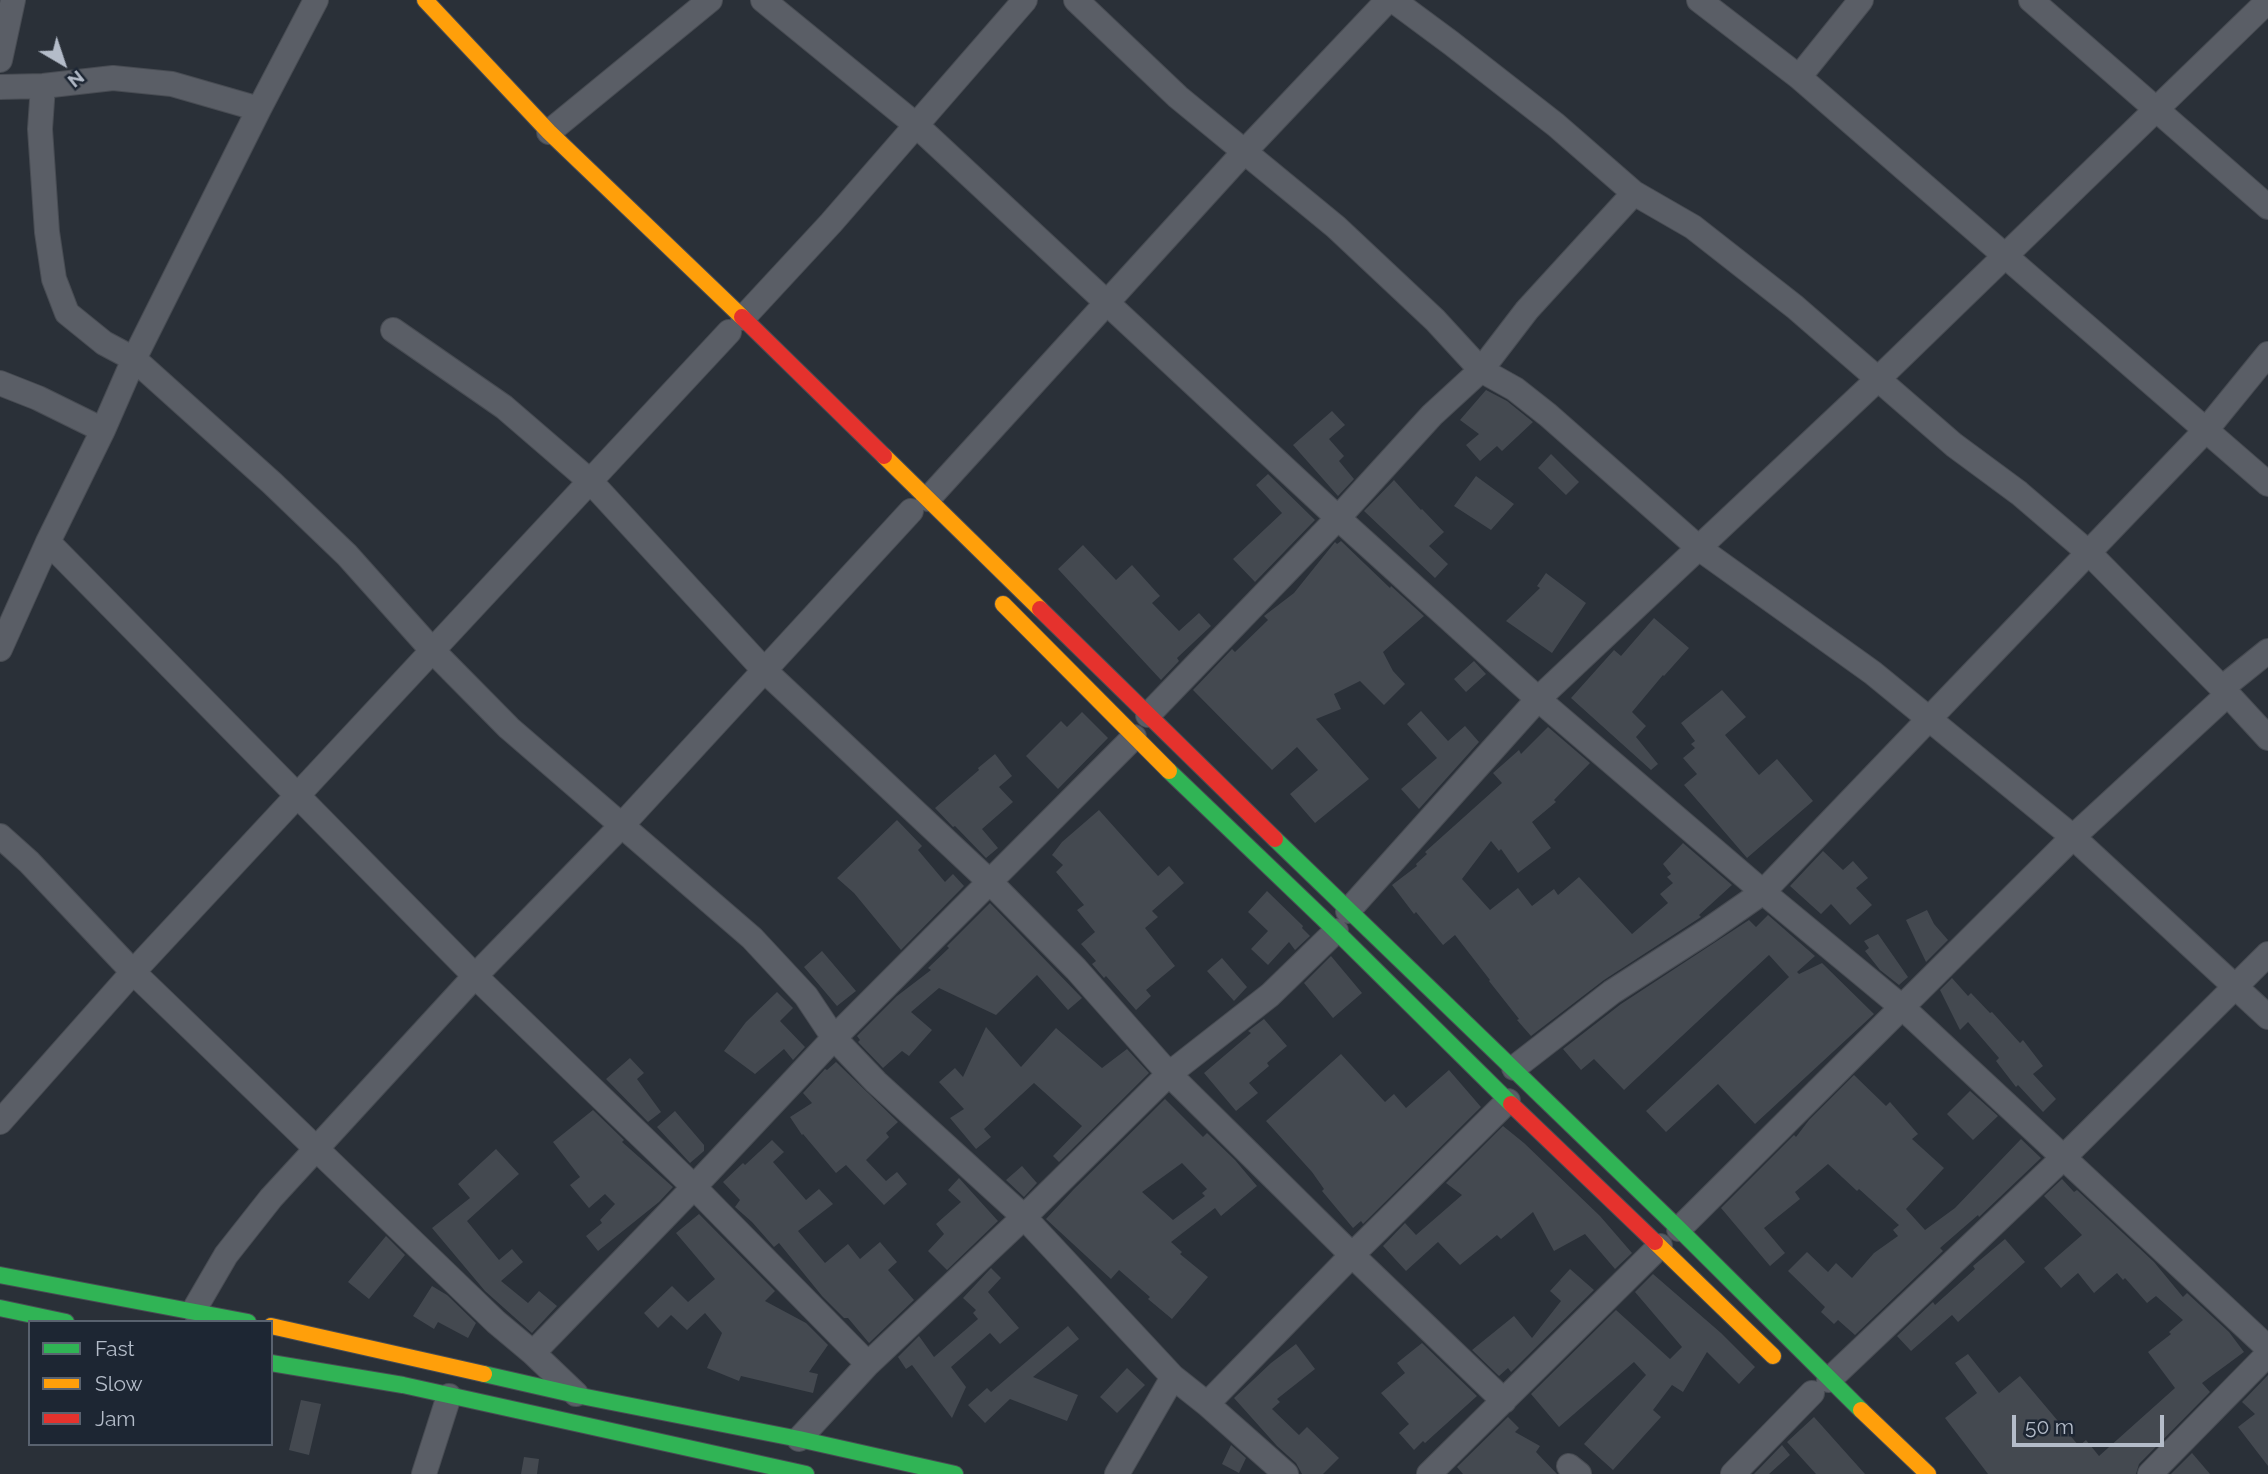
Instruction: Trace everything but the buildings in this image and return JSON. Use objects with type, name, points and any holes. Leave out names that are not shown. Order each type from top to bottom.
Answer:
[{"type":"street","points":[[0,60],[13,0]]},
{"type":"street","points":[[0,649],[134,359],[316,0]]},
{"type":"street","points":[[425,0],[732,329],[915,508],[1148,715],[1508,1101],[1783,1365]]},
{"type":"street","points":[[549,132],[710,0]]},
{"type":"street","points":[[763,0],[916,125],[1338,518],[1538,699],[1903,1008],[2268,1348]]},
{"type":"street","points":[[0,1122],[133,972],[831,223],[1025,0]]},
{"type":"street","points":[[1076,0],[1178,97],[1336,227],[1435,320],[1480,370],[1515,389],[1700,549],[1873,673],[2073,837],[2268,1017]]},
{"type":"street","points":[[194,1310],[226,1255],[271,1198],[475,976],[622,825],[1245,151],[1390,0],[1451,43],[1556,125],[1634,193],[1693,227],[1795,307],[1954,445],[2019,493],[2089,553],[2268,738]]},
{"type":"street","points":[[1699,0],[1799,77],[2268,484]]},
{"type":"street","points":[[1799,77],[1861,0]]},
{"type":"street","points":[[2031,0],[2268,207]]},
{"type":"street","points":[[799,1439],[868,1364],[1024,1217],[1169,1074],[1270,995],[1342,921],[1538,699],[1877,380],[2268,1]]},
{"type":"street","points":[[0,87],[43,86],[113,78],[173,84],[259,109]]},
{"type":"street","points":[[43,86],[41,142],[47,232],[54,279],[67,313],[104,343],[134,359],[272,483],[347,555],[432,650],[509,728],[752,937],[806,996],[834,1038],[876,1083],[1024,1217],[1173,1377],[1286,1474]]},
{"type":"street","points":[[1148,715],[1338,518],[1432,415],[1480,370],[1527,310],[1634,193]]},
{"type":"street","points":[[393,330],[504,407],[591,482],[764,670],[990,882],[1076,969],[1169,1074],[1504,1401]]},
{"type":"street","points":[[1514,1068],[1612,992],[1763,892],[2206,430],[2268,354]]},
{"type":"street","points":[[0,383],[38,398],[103,430]]},
{"type":"street","points":[[48,542],[475,976],[694,1187],[868,1364]]},
{"type":"street","points":[[988,589],[1134,737],[1342,921],[1514,1068],[1679,1229],[1816,1390],[1928,1474]]},
{"type":"street","points":[[1679,1229],[2073,837],[2268,651]]},
{"type":"street","points":[[533,1353],[834,1038],[1134,737]]},
{"type":"street","points":[[0,836],[29,862],[133,972],[496,1322],[576,1395]]},
{"type":"street","points":[[1733,1474],[1816,1390],[2063,1158],[2268,954]]},
{"type":"street","points":[[1207,1404],[1352,1255],[1508,1101]]},
{"type":"street","points":[[1429,1474],[1660,1246]]},
{"type":"street","points":[[0,1275],[239,1320]]},
{"type":"street","points":[[0,1308],[57,1320]]},
{"type":"street","points":[[273,1326],[576,1395],[799,1439],[955,1474]]},
{"type":"street","points":[[2150,1474],[2268,1354]]},
{"type":"street","points":[[273,1363],[402,1385],[777,1471],[806,1474]]},
{"type":"street","points":[[1117,1474],[1173,1377]]},
{"type":"street","points":[[424,1474],[449,1396]]},
{"type":"traffic: fast","points":[[1169,771],[1511,1104]]},
{"type":"traffic: fast","points":[[1275,839],[1679,1229],[1861,1410]]},
{"type":"traffic: fast","points":[[0,1275],[237,1320]]},
{"type":"traffic: fast","points":[[0,1308],[57,1320]]},
{"type":"traffic: fast","points":[[273,1363],[403,1385],[806,1474]]},
{"type":"traffic: fast","points":[[484,1374],[955,1474]]},
{"type":"traffic: slow","points":[[425,0],[549,132],[742,317]]},
{"type":"traffic: slow","points":[[884,456],[1040,609]]},
{"type":"traffic: slow","points":[[1003,604],[1169,771]]},
{"type":"traffic: slow","points":[[1655,1242],[1773,1356]]},
{"type":"traffic: slow","points":[[273,1326],[484,1374]]},
{"type":"traffic: slow","points":[[1861,1410],[1928,1474]]},
{"type":"traffic: jam","points":[[742,317],[884,456]]},
{"type":"traffic: jam","points":[[1040,609],[1275,839]]},
{"type":"traffic: jam","points":[[1511,1104],[1655,1242]]}]
